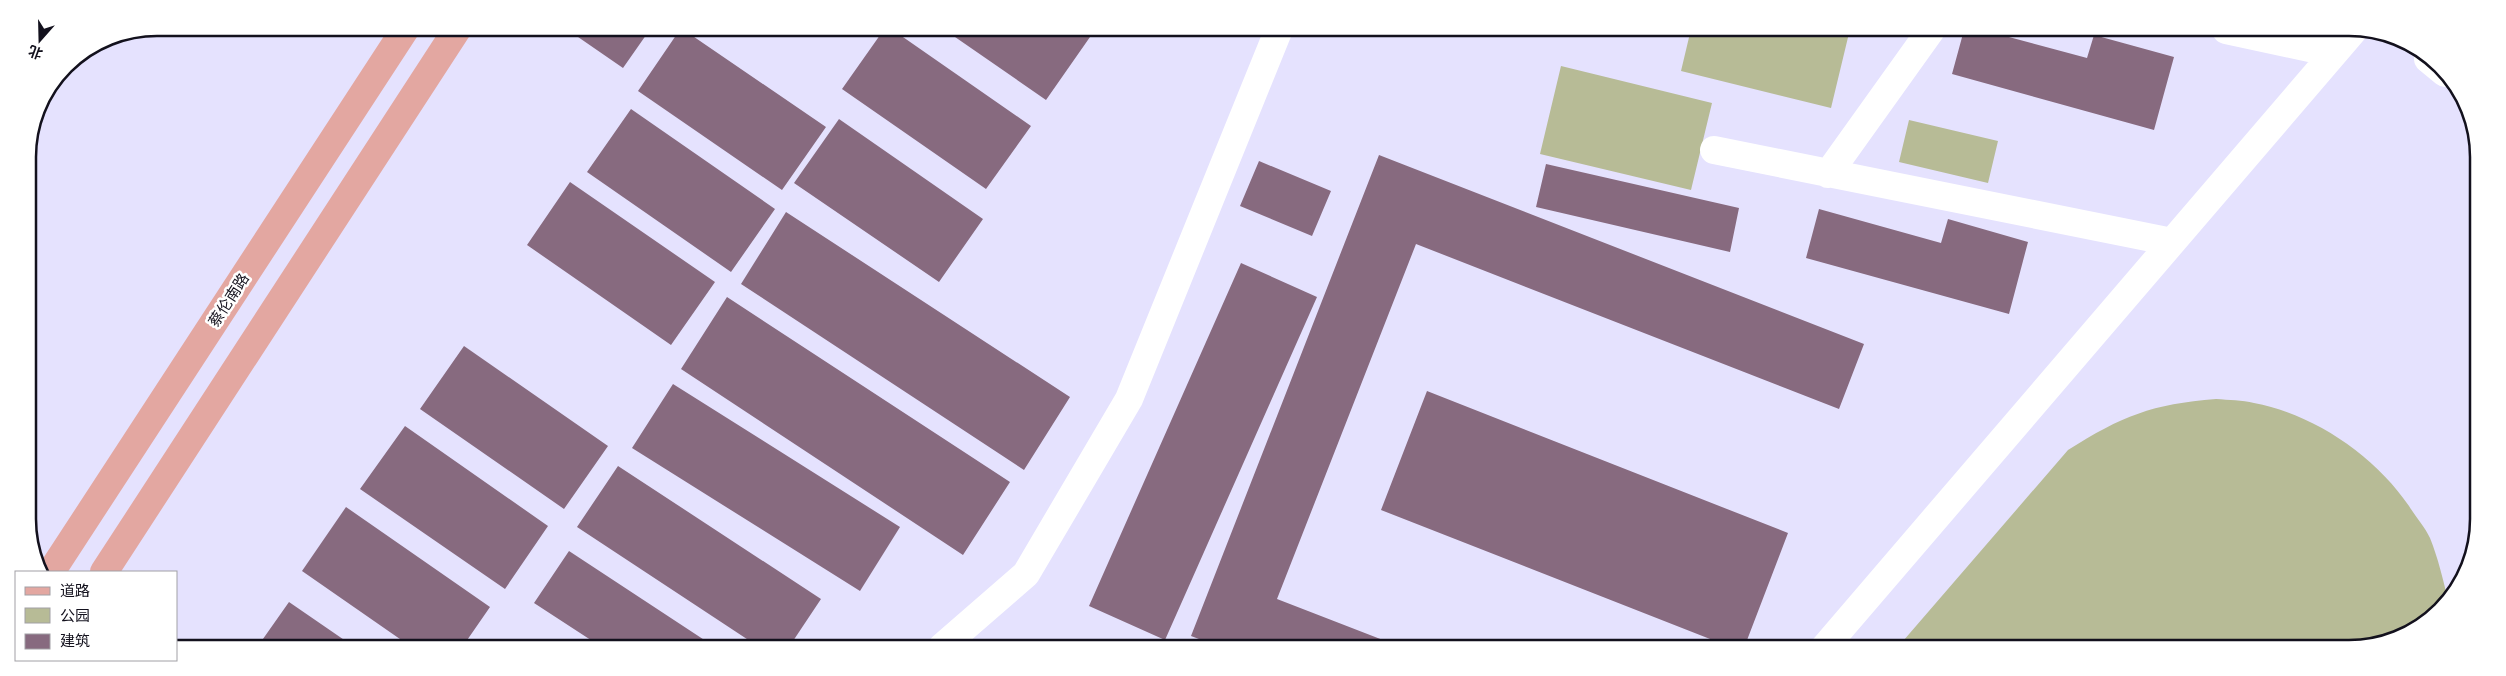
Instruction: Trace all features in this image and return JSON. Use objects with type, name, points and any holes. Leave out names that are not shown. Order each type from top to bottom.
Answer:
[{"type":"main road","name":"蔡伦南路","points":[[52,571],[400,37]]},
{"type":"main road","points":[[105,571],[452,37]]},
{"type":"street","points":[[950,640],[1026,574],[1129,399],[1276,36]]},
{"type":"street","points":[[1828,174],[1927,36]]},
{"type":"street","points":[[2282,36],[2338,42]]},
{"type":"street","points":[[1832,639],[2172,242],[2338,42]]},
{"type":"street","points":[[1714,150],[2172,242]]},
{"type":"green space","points":[[1689,36],[1848,36],[1831,108],[1681,71]]},
{"type":"green space","points":[[1561,66],[1712,103],[1691,190],[1540,154]]},
{"type":"green space","points":[[1909,120],[1998,141],[1988,183],[1899,162]]},
{"type":"green space","points":[[2235,400],[2276,409],[2320,427],[2361,454],[2395,488],[2430,538],[2438,561],[2445,593],[2429,610],[2409,624],[2380,636],[2357,639],[1905,639],[2068,450],[2122,420],[2155,408],[2193,401]]},
{"type":"building","points":[[1962,36],[2006,36],[2087,58],[2094,36],[2098,36],[2174,57],[2154,130],[1952,74]]},
{"type":"building","points":[[578,37],[645,37],[623,68]]},
{"type":"building","points":[[675,37],[694,37],[826,127],[782,190],[638,91]]},
{"type":"building","points":[[879,37],[902,37],[1031,126],[986,189],[842,89]]},
{"type":"building","points":[[954,37],[1090,37],[1046,100]]},
{"type":"building","points":[[631,109],[775,209],[731,272],[587,172]]},
{"type":"building","points":[[839,119],[983,219],[939,282],[794,183]]},
{"type":"building","points":[[1379,155],[1864,344],[1839,409],[1416,244],[1277,599],[1381,639],[1200,640],[1191,636]]},
{"type":"building","points":[[1259,161],[1331,191],[1312,236],[1240,206]]},
{"type":"building","points":[[1546,164],[1739,208],[1730,252],[1536,207]]},
{"type":"building","points":[[570,182],[715,282],[671,345],[527,245]]},
{"type":"building","points":[[1819,209],[1941,243],[1948,219],[2028,242],[2009,314],[1806,258]]},
{"type":"building","points":[[786,212],[1070,397],[1024,470],[741,284]]},
{"type":"building","points":[[1241,263],[1317,297],[1165,640],[1089,606]]},
{"type":"building","points":[[727,297],[1010,482],[963,555],[681,369]]},
{"type":"building","points":[[464,346],[608,446],[564,509],[420,409]]},
{"type":"building","points":[[673,384],[900,527],[860,591],[632,448]]},
{"type":"building","points":[[1427,391],[1788,533],[1747,639],[1711,639],[1381,510]]},
{"type":"building","points":[[405,426],[548,526],[505,589],[360,489]]},
{"type":"building","points":[[618,466],[821,599],[794,640],[748,640],[577,527]]},
{"type":"building","points":[[346,507],[490,607],[467,640],[401,640],[302,571]]},
{"type":"building","points":[[569,551],[704,640],[590,640],[534,603]]},
{"type":"building","points":[[289,602],[344,640],[262,640]]}]
